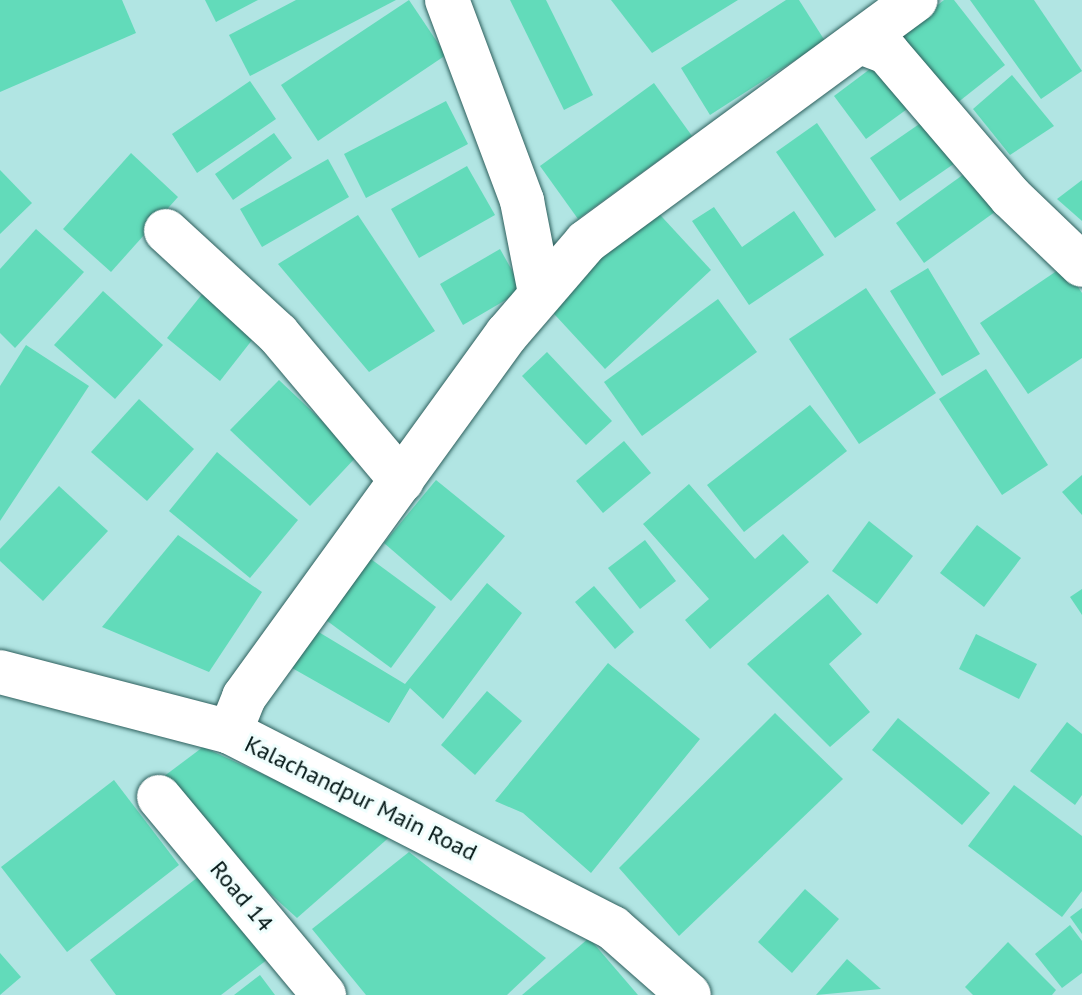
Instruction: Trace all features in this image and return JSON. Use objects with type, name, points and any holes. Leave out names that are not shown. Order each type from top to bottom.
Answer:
[{"type":"street","points":[[447,0],[522,201],[540,293]]},
{"type":"street","points":[[230,732],[244,697],[540,293],[586,242],[863,43],[916,0]]},
{"type":"street","points":[[863,43],[887,52],[1011,197],[1082,265]]},
{"type":"street","points":[[166,231],[278,334],[402,481]]},
{"type":"street","name":"Kalachandpur Main Road","points":[[0,672],[230,732],[613,928],[689,995]]},
{"type":"street","name":"Road 14","points":[[159,797],[324,995]]},
{"type":"building","points":[[0,0],[122,0],[136,33],[0,92]]},
{"type":"building","points":[[205,0],[258,0],[216,22]]},
{"type":"building","points":[[296,0],[396,0],[250,76],[229,35]]},
{"type":"building","points":[[409,0],[446,55],[318,141],[281,85]]},
{"type":"building","points":[[510,0],[546,0],[593,95],[564,110]]},
{"type":"building","points":[[611,0],[738,0],[652,53]]},
{"type":"building","points":[[786,0],[799,0],[825,41],[710,115],[681,68]]},
{"type":"building","points":[[944,0],[954,0],[1005,65],[947,111],[892,42]]},
{"type":"building","points":[[970,0],[1034,0],[1082,71],[1041,99]]},
{"type":"building","points":[[882,60],[914,104],[866,139],[834,96]]},
{"type":"building","points":[[1012,75],[1054,126],[1010,155],[973,109]]},
{"type":"building","points":[[250,81],[276,119],[197,173],[172,134]]},
{"type":"building","points":[[654,83],[692,136],[578,219],[540,166]]},
{"type":"building","points":[[446,101],[468,144],[366,198],[344,154]]},
{"type":"building","points":[[928,118],[958,161],[900,201],[870,158]]},
{"type":"building","points":[[817,123],[876,210],[835,238],[776,152]]},
{"type":"building","points":[[274,133],[292,158],[233,200],[215,174]]},
{"type":"building","points":[[131,153],[178,197],[111,272],[63,229]]},
{"type":"building","points":[[328,159],[349,197],[262,247],[240,209]]},
{"type":"building","points":[[467,166],[495,215],[419,258],[391,209]]},
{"type":"building","points":[[971,169],[999,209],[924,263],[896,223]]},
{"type":"building","points":[[0,170],[32,203],[0,234]]},
{"type":"building","points":[[1082,180],[1082,221],[1057,199]]},
{"type":"building","points":[[651,205],[711,270],[605,369],[544,303]]},
{"type":"building","points":[[714,207],[742,247],[794,211],[824,255],[749,305],[692,221]]},
{"type":"building","points":[[358,215],[435,331],[369,372],[278,264]]},
{"type":"building","points":[[36,229],[84,272],[15,348],[0,333],[0,269]]},
{"type":"building","points":[[500,249],[523,290],[463,325],[440,284]]},
{"type":"building","points":[[1064,266],[1082,293],[1082,358],[1028,394],[980,323]]},
{"type":"building","points":[[928,268],[980,354],[942,376],[890,291]]},
{"type":"building","points":[[866,288],[936,393],[859,444],[789,339]]},
{"type":"building","points":[[103,291],[163,345],[115,399],[54,345]]},
{"type":"building","points":[[203,293],[256,335],[220,381],[167,338]]},
{"type":"building","points":[[718,299],[757,352],[642,436],[604,382]]},
{"type":"building","points":[[26,345],[89,386],[0,521],[0,386]]},
{"type":"building","points":[[547,352],[612,421],[586,445],[522,376]]},
{"type":"building","points":[[986,369],[1048,465],[1002,495],[939,399]]},
{"type":"building","points":[[279,380],[358,455],[310,506],[230,430]]},
{"type":"building","points":[[139,399],[194,449],[147,501],[91,452]]},
{"type":"building","points":[[810,405],[847,451],[744,532],[707,485]]},
{"type":"building","points":[[624,441],[651,473],[603,513],[576,481]]},
{"type":"building","points":[[217,452],[298,520],[250,578],[169,511]]},
{"type":"building","points":[[1082,475],[1082,515],[1062,492]]},
{"type":"building","points":[[436,480],[505,536],[451,601],[384,543]]},
{"type":"building","points":[[689,484],[755,559],[783,534],[809,562],[710,649],[685,620],[709,599],[643,524]]},
{"type":"building","points":[[59,486],[108,531],[43,601],[0,561],[0,549]]},
{"type":"building","points":[[869,521],[913,556],[877,604],[832,571]]},
{"type":"building","points":[[977,525],[1021,558],[984,607],[940,573]]},
{"type":"building","points":[[178,535],[262,592],[209,672],[102,627]]},
{"type":"building","points":[[645,540],[676,581],[640,609],[608,568]]},
{"type":"building","points":[[360,551],[436,607],[391,668],[315,612]]},
{"type":"building","points":[[487,583],[522,613],[443,719],[410,688],[389,723],[278,660],[302,622],[405,684]]},
{"type":"building","points":[[594,586],[634,632],[615,649],[575,602]]},
{"type":"building","points":[[1082,589],[1082,615],[1070,597]]},
{"type":"building","points":[[828,594],[862,634],[829,664],[870,712],[830,747],[747,664]]},
{"type":"building","points":[[976,634],[1037,664],[1019,699],[959,669]]},
{"type":"building","points":[[608,663],[700,739],[591,873],[523,813],[495,801]]},
{"type":"building","points":[[487,691],[522,721],[475,775],[441,745]]},
{"type":"building","points":[[775,713],[843,779],[679,936],[619,868]]},
{"type":"building","points":[[898,718],[990,793],[962,825],[872,750]]},
{"type":"building","points":[[1067,722],[1082,734],[1082,795],[1075,805],[1030,771]]},
{"type":"building","points":[[203,747],[393,834],[297,918],[151,786]]},
{"type":"building","points":[[114,780],[179,865],[67,952],[1,867]]},
{"type":"building","points":[[1014,785],[1082,836],[1082,891],[1062,917],[968,846]]},
{"type":"building","points":[[409,852],[546,958],[507,995],[366,995],[312,929]]},
{"type":"building","points":[[202,874],[268,959],[221,995],[116,995],[90,960]]},
{"type":"building","points":[[805,889],[839,919],[792,973],[758,942]]},
{"type":"building","points":[[1082,908],[1082,934],[1070,917]]},
{"type":"building","points":[[1070,925],[1082,941],[1082,973],[1062,988],[1035,954]]},
{"type":"building","points":[[589,938],[638,995],[522,995]]},
{"type":"building","points":[[1008,942],[1056,990],[1052,995],[973,995],[965,987]]},
{"type":"building","points":[[0,953],[21,977],[0,995]]},
{"type":"building","points":[[847,959],[881,989],[816,995]]},
{"type":"building","points":[[260,975],[275,995],[234,995]]}]
